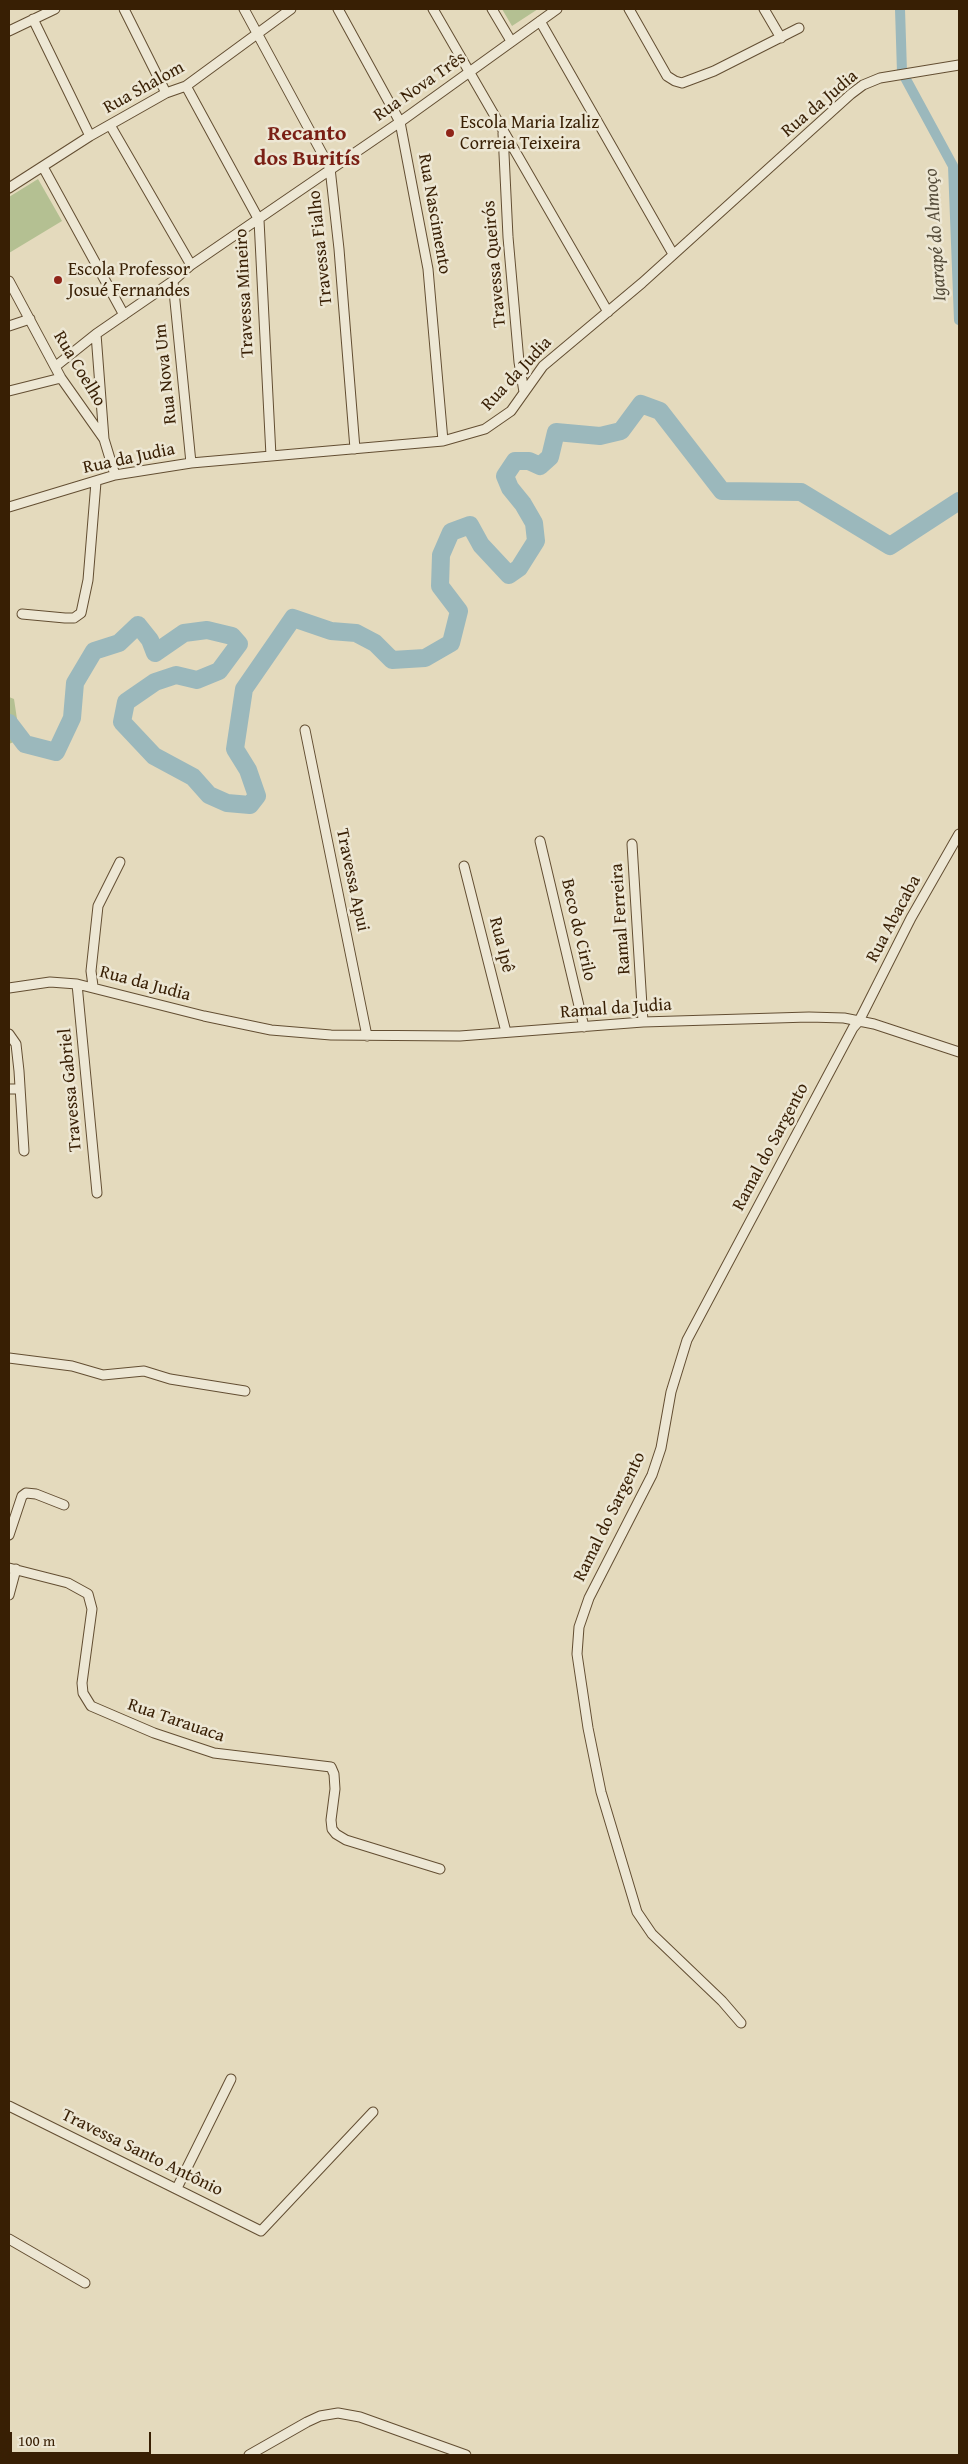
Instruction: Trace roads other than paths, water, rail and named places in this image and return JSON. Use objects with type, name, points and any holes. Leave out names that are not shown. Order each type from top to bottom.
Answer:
[{"type":"street","points":[[9,31],[55,9]]},
{"type":"street","points":[[124,9],[166,93]]},
{"type":"street","name":"Travessa Fialho","points":[[244,9],[330,168],[340,258],[355,449]]},
{"type":"street","name":"Rua Shalom","points":[[9,188],[90,136],[166,93],[186,86],[291,9]]},
{"type":"street","name":"Rua Nascimento","points":[[338,9],[400,122],[428,269],[443,441]]},
{"type":"street","name":"Travessa Queirós","points":[[433,9],[608,312]]},
{"type":"street","points":[[492,9],[511,41]]},
{"type":"street","name":"Rua Nova Três","points":[[56,366],[96,334],[173,281],[191,265],[330,168],[400,122],[558,9]]},
{"type":"street","points":[[629,9],[663,70],[675,81],[691,81],[799,28]]},
{"type":"street","points":[[764,9],[780,38]]},
{"type":"street","points":[[33,19],[90,136]]},
{"type":"street","points":[[540,21],[673,254]]},
{"type":"street","name":"Rua da Judia","points":[[9,507],[115,475],[191,463],[443,441],[485,429],[511,411],[543,366],[608,312],[834,108],[863,85],[880,78],[959,65]]},
{"type":"street","name":"Travessa Mineiro","points":[[186,86],[258,220],[271,456]]},
{"type":"street","points":[[110,126],[191,265]]},
{"type":"street","name":"Travessa Queirós","points":[[503,133],[508,237],[519,362],[524,392]]},
{"type":"street","points":[[43,167],[124,315]]},
{"type":"street","name":"Rua Coelho","points":[[9,281],[61,378],[104,439],[115,475]]},
{"type":"street","name":"Rua Nova Um","points":[[173,281],[191,463]]},
{"type":"street","points":[[9,326],[30,318]]},
{"type":"street","points":[[96,334],[104,439]]},
{"type":"street","points":[[9,390],[61,378]]},
{"type":"street","points":[[22,614],[74,618],[81,613],[88,580],[96,482]]},
{"type":"street","name":"Travessa Apui","points":[[305,730],[368,1036]]},
{"type":"street","name":"Rua Abacaba","points":[[859,1021],[911,918],[959,834]]},
{"type":"street","name":"Beco do Cirilo","points":[[540,841],[584,1027]]},
{"type":"street","name":"Ramal Ferreira","points":[[632,844],[643,1022]]},
{"type":"street","points":[[93,986],[92,971],[98,906],[120,862]]},
{"type":"street","name":"Rua Ipê","points":[[464,866],[506,1032]]},
{"type":"street","name":"Rua da Judia","points":[[9,988],[50,982],[93,986],[204,1016],[271,1030]]},
{"type":"street","name":"Travessa Gabriel","points":[[78,984],[97,1193]]},
{"type":"street","name":"Ramal da Judia","points":[[271,1030],[368,1036],[460,1036],[643,1022],[809,1017],[859,1021],[959,1052]]},
{"type":"street","name":"Ramal do Sargento","points":[[741,2022],[722,2001],[652,1934],[637,1912],[601,1792],[578,1654],[579,1627],[589,1598],[652,1475],[661,1448],[671,1392],[687,1340],[853,1028],[859,1021]]},
{"type":"street","points":[[9,1034],[16,1044],[24,1151]]},
{"type":"street","points":[[9,1090],[20,1089]]},
{"type":"street","points":[[9,1358],[72,1366],[103,1375],[144,1371],[170,1379],[245,1391]]},
{"type":"street","points":[[9,1535],[22,1496],[26,1493],[36,1494],[64,1505]]},
{"type":"street","points":[[9,1595],[12,1569]]},
{"type":"street","name":"Rua Tarauaca","points":[[12,1569],[68,1583],[88,1594],[92,1609],[82,1683],[83,1693],[91,1706],[154,1733],[214,1753],[331,1767],[334,1774],[335,1789],[331,1820],[332,1829],[336,1834],[346,1840],[440,1870]]},
{"type":"street","points":[[177,2188],[231,2079]]},
{"type":"street","name":"Travessa Santo Antônio","points":[[9,2106],[261,2230],[373,2112]]},
{"type":"street","points":[[9,2239],[85,2283]]},
{"type":"street","points":[[249,2455],[307,2422],[320,2416],[338,2413],[360,2417],[466,2455]]},
{"type":"waterway","name":"Igarapé do Almoço","points":[[900,9],[902,72],[953,166],[959,320]]},
{"type":"waterway","points":[[9,723],[25,744],[56,752],[72,718],[75,683],[94,651],[119,643],[138,625],[150,640],[155,653],[184,633],[207,630],[232,636],[239,644],[219,671],[197,680],[176,675],[155,682],[126,702],[122,722],[154,756],[193,777],[209,795],[227,803],[250,805],[257,796],[248,770],[235,749],[244,689],[293,618],[331,631],[356,633],[375,643],[392,660],[425,658],[451,643],[459,611],[440,586],[441,555],[451,532],[470,525],[481,545],[509,575],[519,568],[536,541],[534,523],[523,504],[510,488],[505,476],[515,461],[529,461],[540,466],[550,457],[556,432],[600,436],[621,431],[641,404],[660,411],[722,491],[801,492],[890,546],[959,501]]},
{"type":"place","name":"Escola Maria Izaliz Correia Teixeira","points":[[450,133]]},
{"type":"place","name":"Escola Professor Josué Fernandes","points":[[58,280]]},
{"type":"district","name":"Recanto dos Buritís","points":[[307,146]]}]
